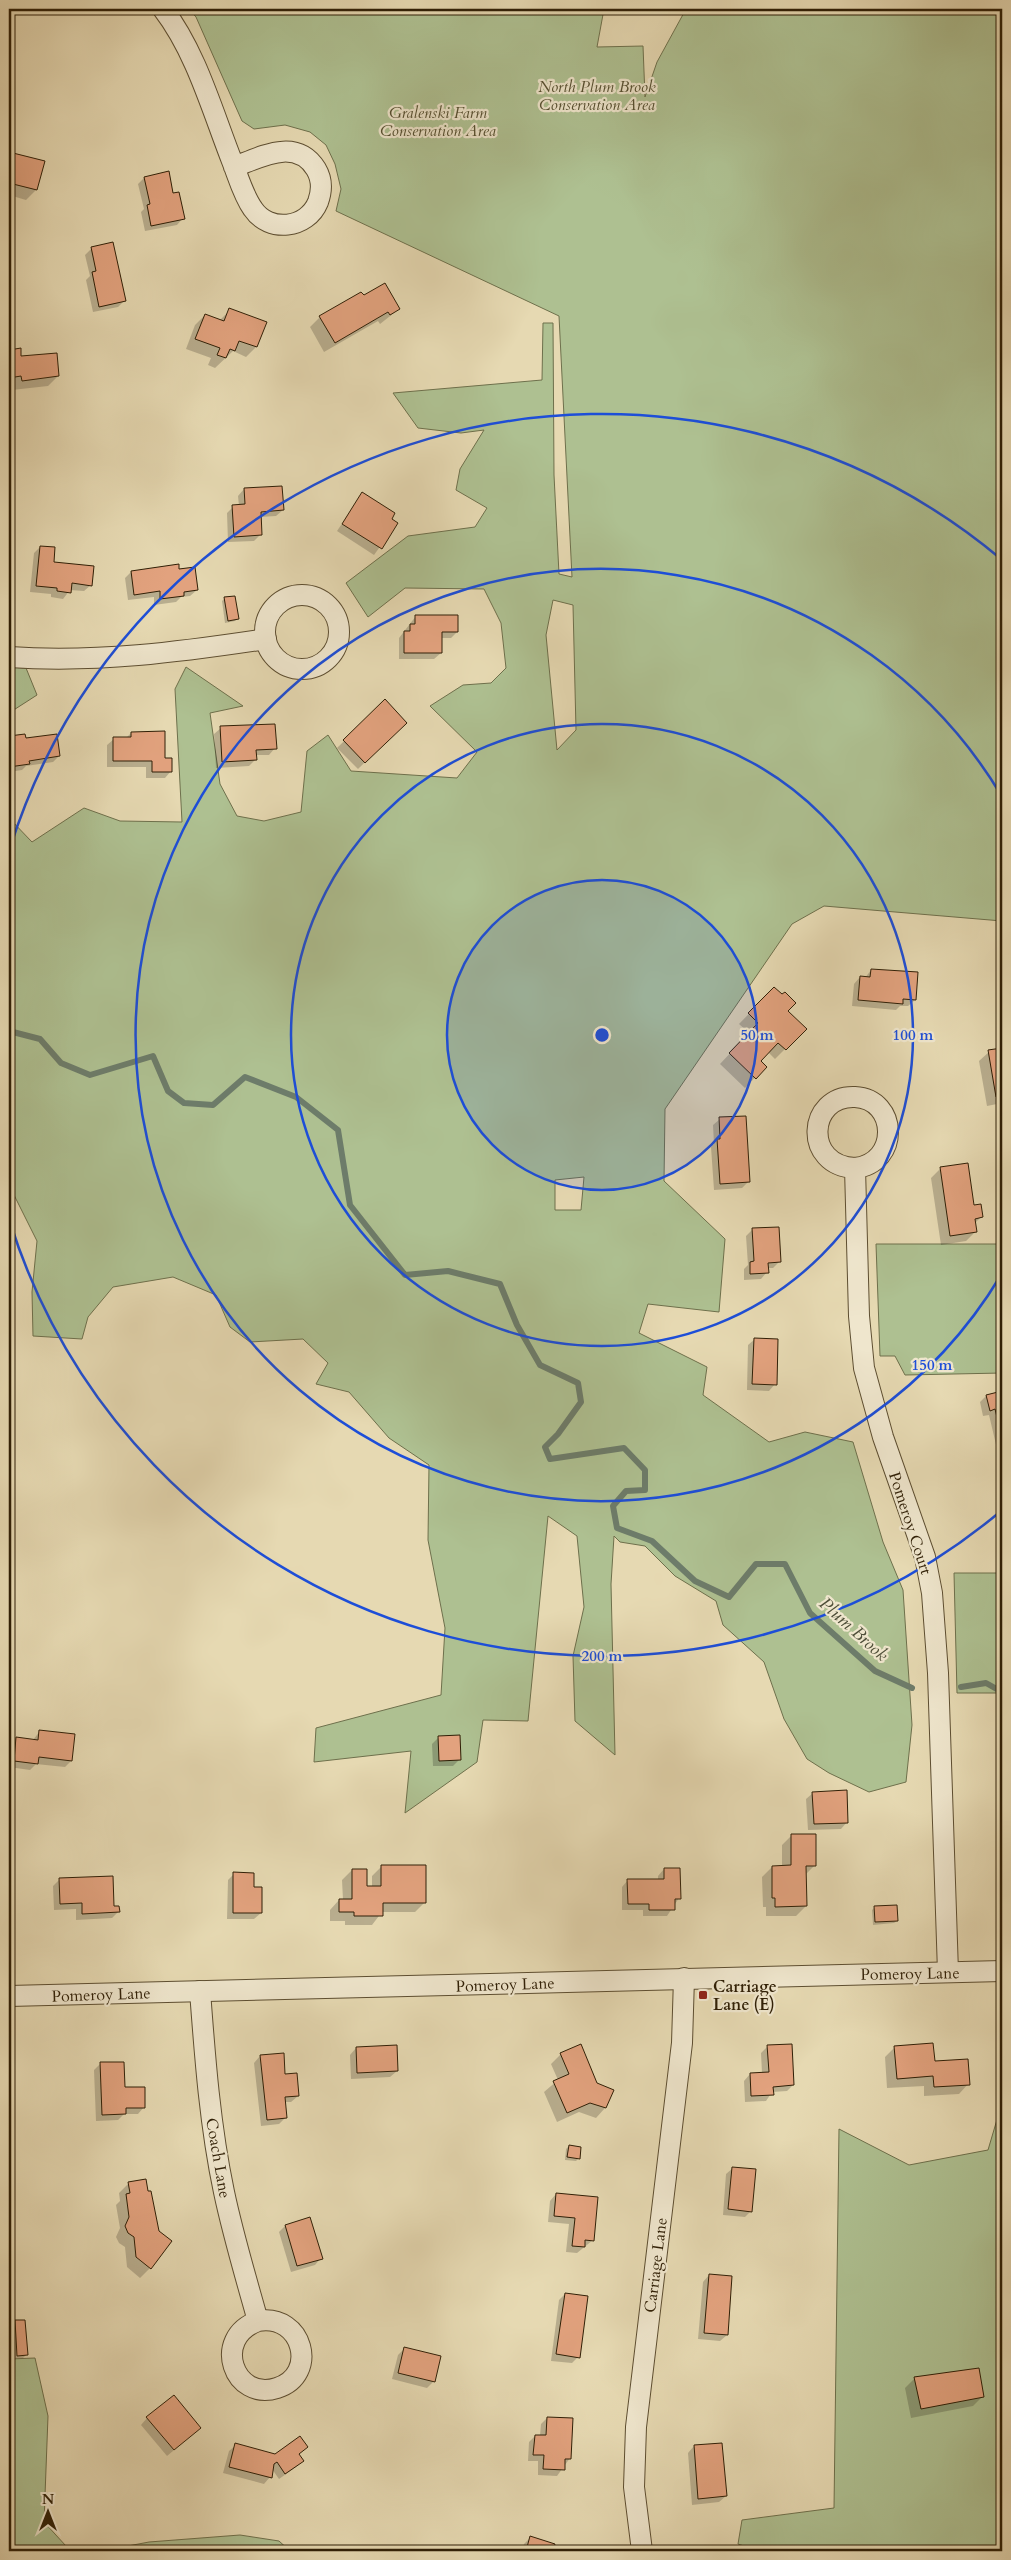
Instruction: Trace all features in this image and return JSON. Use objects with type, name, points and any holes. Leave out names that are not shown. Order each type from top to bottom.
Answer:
[{"type":"street","points":[[163,9],[186,45],[234,167],[252,209],[268,222],[282,225],[301,221],[312,212],[318,201],[321,188],[318,174],[307,158],[295,152],[274,152],[234,167]]},
{"type":"street","points":[[9,657],[69,659],[143,656],[266,639]]},
{"type":"street","name":"Pomeroy Court","points":[[854,1168],[859,1316],[864,1368],[880,1430],[925,1557],[932,1593],[938,1673],[948,1972]]},
{"type":"street","name":"Pomeroy Lane","points":[[9,1996],[1002,1971]]},
{"type":"street","name":"Carriage Lane","points":[[642,2551],[634,2487],[636,2427],[682,2043],[684,1978]]},
{"type":"street","name":"Coach Lane","points":[[200,1991],[208,2091],[219,2167],[258,2321]]},
{"type":"green space","points":[[189,9],[604,9],[597,47],[643,46],[645,97],[657,62],[686,9],[1002,9],[1002,921],[824,906],[792,924],[665,1109],[664,1181],[725,1239],[719,1312],[648,1304],[639,1333],[707,1367],[703,1395],[769,1442],[805,1432],[853,1442],[883,1542],[903,1590],[912,1725],[906,1782],[869,1792],[829,1773],[807,1759],[784,1719],[764,1662],[723,1625],[716,1601],[675,1576],[645,1546],[620,1542],[614,1536],[611,1584],[615,1755],[575,1721],[573,1656],[584,1607],[577,1536],[548,1516],[528,1721],[483,1720],[477,1762],[405,1813],[411,1751],[314,1762],[316,1728],[441,1695],[445,1628],[428,1540],[429,1465],[389,1438],[349,1392],[316,1384],[328,1363],[303,1339],[250,1342],[230,1327],[216,1295],[173,1277],[113,1287],[88,1317],[82,1339],[33,1336],[32,1292],[37,1241],[9,1185],[9,818],[32,842],[84,808],[120,821],[182,822],[175,689],[186,667],[243,706],[210,713],[220,784],[237,816],[264,821],[301,812],[307,751],[328,735],[351,771],[457,778],[477,752],[430,706],[463,685],[491,683],[506,668],[501,623],[484,589],[405,588],[368,617],[346,583],[408,536],[475,527],[487,508],[456,490],[460,469],[484,430],[461,433],[418,428],[393,393],[542,380],[543,323],[553,323],[554,475],[559,574],[572,577],[559,316],[336,211],[341,189],[335,164],[326,145],[310,132],[285,125],[254,129],[242,121],[196,17]],"holes":[[[553,600],[573,605],[576,730],[557,750],[546,635]],[[584,1177],[581,1210],[555,1210],[555,1180]]]},
{"type":"green space","points":[[9,667],[26,668],[37,695],[9,713]]},
{"type":"green space","points":[[876,1244],[1002,1244],[1002,1373],[905,1375],[895,1356],[880,1356]]},
{"type":"green space","points":[[954,1573],[1002,1573],[1002,1693],[957,1693]]},
{"type":"green space","points":[[1001,2106],[1002,2551],[759,2551],[738,2544],[742,2520],[834,2508],[839,2129],[909,2165],[988,2150]]},
{"type":"green space","points":[[35,2358],[48,2416],[44,2522],[66,2546],[74,2549],[112,2549],[149,2542],[240,2535],[279,2541],[290,2551],[9,2551],[9,2359]]},
{"type":"building","points":[[9,152],[45,161],[37,190],[9,183]]},
{"type":"building","points":[[169,171],[173,193],[179,192],[185,219],[151,226],[147,205],[150,204],[144,177]]},
{"type":"building","points":[[113,242],[126,301],[99,307],[92,272],[96,271],[91,247]]},
{"type":"building","points":[[385,283],[400,309],[390,315],[388,312],[335,343],[319,316],[361,292],[364,295]]},
{"type":"building","points":[[229,308],[267,322],[257,347],[239,341],[235,351],[230,349],[226,358],[217,355],[220,348],[195,339],[205,314],[224,321]]},
{"type":"building","points":[[21,348],[21,356],[57,353],[59,376],[22,381],[21,376],[9,378],[9,350]]},
{"type":"building","points":[[282,486],[284,510],[261,512],[262,535],[234,537],[232,505],[245,504],[244,488]]},
{"type":"building","points":[[362,492],[395,513],[392,519],[398,523],[382,549],[342,524]]},
{"type":"building","points":[[40,546],[55,547],[54,562],[94,566],[92,586],[72,583],[71,593],[57,591],[57,588],[36,586]]},
{"type":"building","points":[[179,564],[179,569],[195,567],[198,590],[184,592],[184,596],[160,599],[160,591],[134,595],[131,571]]},
{"type":"building","points":[[235,596],[239,619],[228,621],[224,597]]},
{"type":"building","points":[[415,615],[458,615],[458,632],[442,632],[442,653],[404,653],[404,631],[410,631],[410,624],[415,624]]},
{"type":"building","points":[[385,699],[407,723],[365,763],[343,740]]},
{"type":"building","points":[[275,724],[277,749],[256,750],[257,760],[222,762],[220,726]]},
{"type":"building","points":[[165,731],[165,758],[172,758],[172,772],[152,772],[152,761],[113,761],[113,737],[131,737],[131,732]]},
{"type":"building","points":[[25,734],[26,738],[57,734],[60,756],[29,761],[30,764],[9,767],[9,736]]},
{"type":"building","points":[[871,969],[918,972],[916,1000],[903,999],[903,1004],[858,1000],[860,976],[870,977]]},
{"type":"building","points":[[774,987],[782,994],[785,992],[796,1003],[788,1011],[807,1029],[786,1050],[778,1043],[761,1061],[767,1067],[756,1079],[729,1053],[758,1023],[748,1013]]},
{"type":"building","points":[[1002,1048],[1002,1096],[996,1097],[988,1050]]},
{"type":"building","points":[[746,1116],[750,1182],[720,1184],[717,1139],[720,1139],[719,1117]]},
{"type":"building","points":[[968,1163],[974,1205],[981,1204],[983,1217],[975,1219],[977,1232],[950,1236],[940,1167]]},
{"type":"building","points":[[779,1227],[781,1262],[768,1263],[769,1273],[750,1274],[750,1262],[754,1261],[752,1228]]},
{"type":"building","points":[[754,1338],[778,1339],[777,1385],[752,1384]]},
{"type":"building","points":[[1002,1391],[1002,1438],[995,1409],[990,1411],[986,1395]]},
{"type":"building","points":[[39,1730],[75,1734],[72,1761],[39,1757],[38,1764],[14,1761],[16,1737],[38,1740]]},
{"type":"building","points":[[460,1735],[461,1760],[439,1761],[438,1736]]},
{"type":"building","points":[[847,1790],[848,1823],[814,1824],[812,1792]]},
{"type":"building","points":[[791,1834],[816,1834],[816,1866],[806,1866],[807,1906],[775,1907],[775,1898],[772,1898],[772,1866],[791,1865]]},
{"type":"building","points":[[381,1865],[426,1865],[426,1903],[383,1903],[383,1916],[354,1916],[354,1912],[339,1912],[339,1899],[352,1899],[352,1869],[367,1869],[367,1886],[381,1886]]},
{"type":"building","points":[[664,1868],[680,1868],[681,1899],[675,1899],[675,1910],[649,1910],[649,1904],[628,1904],[627,1879],[664,1879]]},
{"type":"building","points":[[233,1872],[254,1873],[254,1887],[262,1887],[262,1913],[233,1913]]},
{"type":"building","points":[[113,1876],[114,1906],[119,1906],[120,1912],[82,1914],[82,1903],[60,1904],[59,1878]]},
{"type":"building","points":[[897,1905],[898,1921],[875,1922],[874,1906]]},
{"type":"building","points":[[933,2043],[935,2061],[968,2059],[970,2085],[934,2087],[933,2076],[897,2079],[894,2046]]},
{"type":"building","points":[[581,2044],[597,2083],[614,2090],[606,2108],[590,2103],[567,2113],[553,2081],[569,2074],[560,2053]]},
{"type":"building","points":[[792,2044],[794,2085],[773,2087],[774,2095],[751,2096],[750,2073],[769,2072],[767,2045]]},
{"type":"building","points":[[397,2045],[398,2071],[357,2073],[356,2047]]},
{"type":"building","points":[[284,2053],[285,2074],[297,2073],[299,2096],[285,2097],[287,2118],[267,2120],[260,2055]]},
{"type":"building","points":[[100,2062],[124,2062],[125,2087],[145,2087],[145,2108],[126,2108],[126,2114],[102,2115]]},
{"type":"building","points":[[569,2145],[581,2147],[580,2159],[567,2157]]},
{"type":"building","points":[[732,2167],[756,2169],[752,2212],[728,2209]]},
{"type":"building","points":[[146,2179],[148,2191],[151,2191],[159,2231],[172,2241],[151,2269],[136,2257],[134,2237],[128,2233],[125,2226],[129,2217],[126,2194],[130,2193],[128,2182]]},
{"type":"building","points":[[556,2193],[598,2197],[594,2241],[585,2240],[585,2247],[572,2246],[575,2218],[554,2216]]},
{"type":"building","points":[[310,2217],[323,2259],[297,2266],[285,2225]]},
{"type":"building","points":[[709,2274],[732,2276],[728,2335],[704,2333]]},
{"type":"building","points":[[565,2293],[588,2296],[580,2358],[556,2354]]},
{"type":"building","points":[[15,2320],[25,2320],[28,2355],[17,2356]]},
{"type":"building","points":[[404,2347],[441,2356],[435,2382],[398,2373]]},
{"type":"building","points":[[979,2368],[984,2397],[921,2409],[914,2377]]},
{"type":"building","points":[[174,2395],[201,2428],[174,2450],[146,2417]]},
{"type":"building","points":[[547,2417],[573,2418],[571,2459],[565,2459],[565,2470],[543,2469],[544,2455],[533,2455],[535,2435],[546,2435]]},
{"type":"building","points":[[300,2436],[308,2447],[299,2454],[304,2461],[285,2474],[277,2462],[274,2464],[272,2478],[229,2467],[235,2443],[275,2454]]},
{"type":"building","points":[[722,2443],[727,2496],[698,2499],[694,2445]]},
{"type":"building","points":[[530,2536],[555,2544],[553,2551],[526,2551]]},
{"type":"waterway","name":"Plum Brook","points":[[9,1031],[40,1039],[61,1063],[90,1075],[153,1056],[168,1091],[184,1103],[213,1105],[245,1077],[296,1097],[338,1130],[350,1205],[405,1275],[448,1271],[500,1284],[517,1325],[540,1365],[578,1383],[581,1402],[558,1434],[545,1447],[550,1459],[624,1448],[645,1470],[645,1490],[626,1491],[613,1506],[617,1528],[652,1541],[695,1581],[729,1597],[756,1564],[785,1564],[810,1613],[875,1671],[912,1688]]},
{"type":"waterway","name":"Plum Brook","points":[[961,1687],[986,1683],[1002,1692]]},
{"type":"place","name":"Carriage Lane (E)","points":[[703,1995]]},
{"type":"park label","name":"North Plum Brook Conservation Area","points":[[597,95]]},
{"type":"park label","name":"Gralenski Farm Conservation Area","points":[[438,121]]}]
